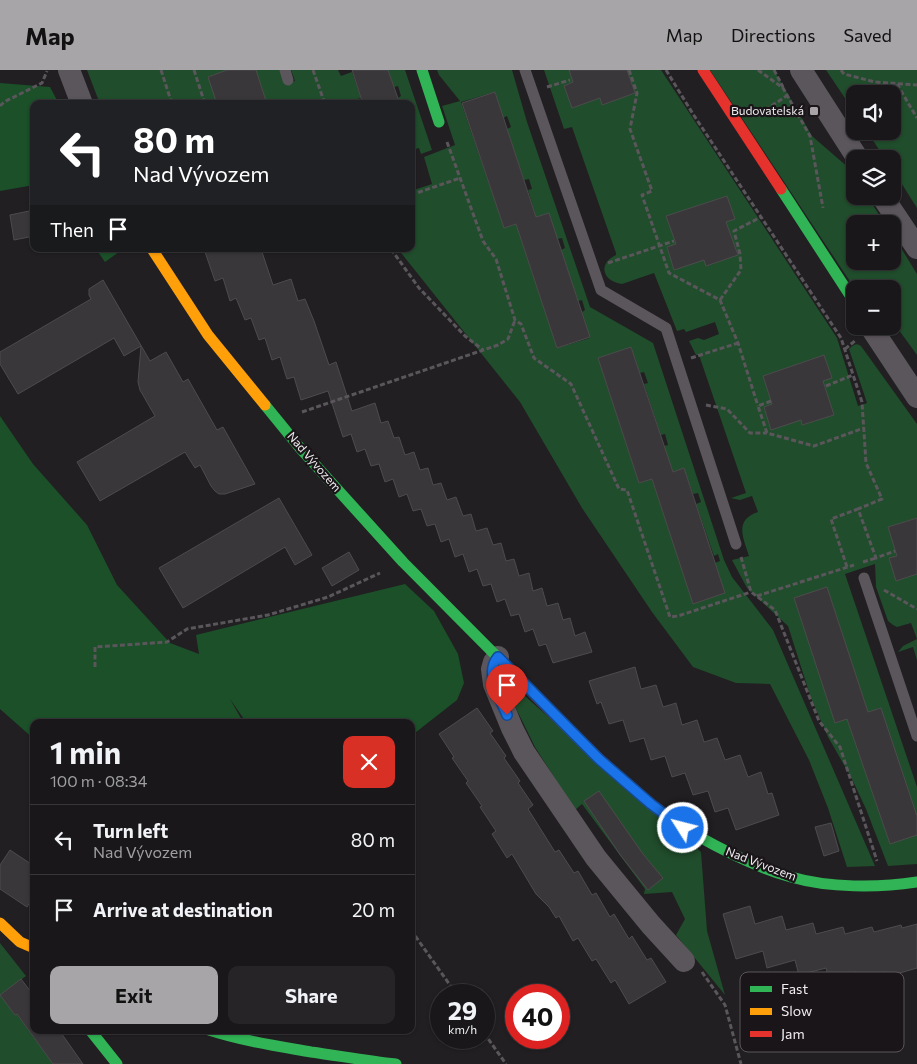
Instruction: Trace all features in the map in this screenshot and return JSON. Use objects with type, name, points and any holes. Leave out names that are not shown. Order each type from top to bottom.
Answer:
[{"type":"street","points":[[69,70],[80,100]]},
{"type":"street","points":[[422,70],[439,122]]},
{"type":"street","points":[[703,70],[846,289]]},
{"type":"street","points":[[801,70],[852,150]]},
{"type":"street","points":[[888,205],[917,248]]},
{"type":"street","name":"Nad Vývozem","points":[[154,252],[208,335],[300,448],[403,562],[599,759],[651,804],[683,828],[719,848],[754,864],[790,877],[836,885],[860,886],[884,886],[917,882]]},
{"type":"street","points":[[876,335],[917,397]]},
{"type":"street","points":[[498,657],[492,669],[494,684],[524,752],[596,858],[651,925],[684,961]]},
{"type":"street","points":[[0,923],[29,950]]},
{"type":"street","points":[[93,1034],[117,1064]]},
{"type":"street","points":[[221,1034],[272,1045],[396,1064]]},
{"type":"lane","points":[[525,70],[601,290],[666,328],[736,544]]},
{"type":"lane","points":[[864,578],[917,736]]},
{"type":"path","points":[[0,106],[4,102],[42,83],[48,70]]},
{"type":"path","points":[[160,70],[171,100]]},
{"type":"path","points":[[194,70],[204,100]]},
{"type":"path","points":[[313,70],[324,100]]},
{"type":"path","points":[[629,70],[637,93],[630,129],[652,191],[642,195],[669,273],[720,300],[738,343],[767,433]]},
{"type":"path","points":[[666,70],[841,338],[862,402],[866,463],[882,499],[831,519],[846,567]]},
{"type":"path","points":[[758,70],[783,88]]},
{"type":"path","points":[[774,70],[810,136],[823,210]]},
{"type":"path","points":[[841,70],[844,74],[875,82],[917,85]]},
{"type":"path","points":[[546,87],[570,80]]},
{"type":"path","points":[[896,84],[917,118]]},
{"type":"path","points":[[740,126],[788,95]]},
{"type":"path","points":[[322,405],[498,345],[508,338],[515,320],[496,259],[483,241],[439,122]]},
{"type":"path","points":[[415,194],[460,178]]},
{"type":"path","points":[[720,300],[741,270],[740,254],[734,231],[761,217]]},
{"type":"path","points":[[594,268],[674,241]]},
{"type":"path","points":[[393,252],[419,288],[465,336],[483,350]]},
{"type":"path","points":[[515,320],[521,324],[534,358],[571,384],[620,489],[627,490],[670,617],[751,592]]},
{"type":"path","points":[[677,362],[738,343]]},
{"type":"path","points":[[826,386],[854,375]]},
{"type":"path","points":[[689,401],[727,409],[750,433],[767,433],[814,446],[864,428]]},
{"type":"path","points":[[758,406],[771,401]]},
{"type":"path","points":[[858,510],[876,558],[896,551]]},
{"type":"path","points":[[736,544],[751,592],[775,610],[820,721],[840,747],[884,886]]},
{"type":"path","points":[[95,667],[95,647],[167,642],[187,629],[268,615],[328,597],[403,562]]},
{"type":"path","points":[[757,596],[858,564],[864,578],[917,609]]},
{"type":"path","points":[[415,936],[449,984]]},
{"type":"path","points":[[684,961],[698,966],[725,1005],[741,1064]]},
{"type":"path","points":[[495,1048],[506,1064]]},
{"type":"green space","points":[[87,70],[280,70],[285,84],[295,81],[291,70],[338,70],[341,76],[352,72],[361,98],[357,100],[98,100]]},
{"type":"green space","points":[[388,70],[405,70],[432,150],[421,154],[419,148],[415,149],[415,100],[399,100],[398,98],[401,96],[398,86],[394,87]]},
{"type":"green space","points":[[437,70],[512,70],[527,122],[590,307],[653,343],[724,560],[732,577],[773,630],[875,866],[847,867],[828,808],[809,760],[770,684],[736,683],[693,667],[652,612],[582,508],[520,402],[400,252],[415,252],[415,190],[432,184],[424,157],[455,145],[442,106],[460,101]],"holes":[[[495,92],[503,118],[507,116],[511,127],[507,129],[524,180],[529,179],[532,189],[528,190],[536,217],[557,239],[562,238],[565,248],[561,250],[578,301],[582,300],[585,310],[582,312],[590,338],[557,348],[516,224],[504,228],[461,102]],[[631,347],[640,373],[644,372],[648,383],[644,384],[661,435],[665,434],[668,445],[664,446],[673,472],[684,469],[693,494],[698,493],[701,502],[696,504],[714,556],[718,554],[720,561],[684,575],[652,479],[639,483],[598,358]]]},
{"type":"green space","points":[[544,70],[661,70],[837,338],[858,406],[867,403],[849,349],[857,344],[861,346],[917,424],[917,639],[911,623],[897,627],[888,621],[876,587],[875,564],[845,574],[917,787],[917,864],[888,866],[866,809],[851,777],[828,737],[811,698],[788,626],[747,588],[732,560],[749,556],[743,536],[743,524],[750,515],[758,512],[752,496],[740,500],[731,498],[746,493],[699,355],[696,355],[689,341],[698,338],[704,340],[719,334],[715,322],[686,332],[684,329],[677,331],[654,273],[622,284],[610,280],[607,276],[605,272],[606,263],[616,253],[572,127],[564,129]]},
{"type":"green space","points":[[710,70],[774,70],[812,136],[846,166],[846,205],[873,205],[879,215],[846,215],[846,270],[901,270],[901,248],[917,274],[917,355],[901,333],[901,280],[849,280]]},
{"type":"green space","points":[[826,70],[917,70],[917,208],[901,183],[901,150],[879,150],[873,140],[901,140],[901,85],[846,85],[846,100]]},
{"type":"green space","points":[[0,83],[50,87],[57,100],[30,100],[30,186],[0,191]]},
{"type":"green space","points":[[98,252],[119,252],[105,262]]},
{"type":"green space","points":[[0,416],[33,464],[87,525],[117,585],[170,643],[199,654],[196,635],[405,584],[434,611],[458,654],[464,683],[457,700],[415,733],[415,719],[244,719],[230,699],[241,719],[30,719],[30,735],[0,709]]},
{"type":"green space","points":[[917,639],[917,660],[913,647],[898,652],[903,646]]},
{"type":"green space","points":[[507,680],[701,852],[707,931],[725,995],[676,935],[685,919],[672,892],[644,894],[645,889],[582,804],[575,810],[535,747],[505,686]]},
{"type":"green space","points":[[0,943],[26,976],[1,995],[53,1064],[0,1064]]},
{"type":"building","points":[[227,70],[256,70],[266,100],[216,100],[208,77]]},
{"type":"building","points":[[352,70],[388,70],[399,100],[362,100]]},
{"type":"building","points":[[569,70],[627,70],[635,93],[602,105],[600,98],[572,108],[564,86],[573,82]]},
{"type":"building","points":[[495,92],[536,217],[549,213],[590,337],[557,348],[516,224],[504,228],[462,103]]},
{"type":"building","points":[[727,196],[735,219],[726,222],[738,255],[706,266],[704,260],[674,270],[667,247],[676,244],[666,216]]},
{"type":"building","points":[[30,211],[30,237],[14,240],[10,215]]},
{"type":"building","points":[[205,252],[262,252],[273,285],[291,279],[298,301],[305,299],[329,365],[336,362],[352,411],[375,403],[381,423],[388,421],[394,438],[399,437],[405,455],[414,452],[420,470],[428,468],[433,485],[441,483],[447,500],[456,497],[463,516],[471,514],[476,531],[487,528],[493,545],[501,543],[506,561],[514,559],[519,576],[529,573],[533,591],[542,588],[547,606],[558,603],[563,620],[570,618],[575,636],[585,632],[592,652],[553,663],[546,644],[539,646],[533,629],[525,632],[519,614],[511,616],[505,599],[497,602],[491,584],[483,586],[477,569],[469,572],[463,554],[455,557],[449,539],[441,542],[435,524],[427,526],[421,509],[413,511],[407,494],[399,497],[393,479],[385,482],[379,464],[371,466],[365,449],[357,452],[351,434],[343,437],[328,391],[301,400],[294,377],[287,379],[280,357],[272,360],[265,338],[259,340],[251,318],[245,320],[236,298],[230,301],[223,278],[215,281]]},
{"type":"building","points":[[103,280],[150,361],[166,352],[183,382],[188,379],[217,430],[223,427],[255,484],[225,494],[219,494],[211,486],[200,465],[195,468],[185,452],[100,501],[77,462],[155,416],[140,390],[138,382],[141,346],[124,356],[114,338],[18,394],[0,364],[0,352],[91,299],[89,289]]},
{"type":"building","points":[[631,347],[673,472],[684,468],[725,593],[693,604],[652,479],[639,483],[598,358]]},
{"type":"building","points":[[824,355],[832,378],[823,381],[834,415],[802,425],[801,420],[771,430],[764,407],[772,404],[763,376]]},
{"type":"building","points":[[279,498],[312,555],[295,565],[285,547],[183,608],[159,568]]},
{"type":"building","points":[[917,518],[917,574],[896,581],[889,558],[897,556],[888,527]]},
{"type":"building","points":[[349,552],[359,570],[332,586],[322,568]]},
{"type":"building","points":[[827,587],[868,712],[881,708],[917,816],[917,835],[890,844],[847,719],[835,723],[794,598]]},
{"type":"building","points":[[635,667],[641,689],[656,685],[663,707],[676,703],[682,725],[697,720],[704,742],[717,738],[725,760],[740,755],[748,777],[761,772],[768,794],[772,793],[779,815],[736,830],[728,808],[715,812],[708,791],[693,795],[685,773],[672,777],[665,756],[651,760],[644,738],[630,742],[623,720],[609,724],[601,702],[597,704],[589,681]]},
{"type":"building","points":[[477,708],[493,731],[490,733],[506,756],[504,758],[520,781],[518,783],[533,805],[528,809],[555,852],[559,850],[574,873],[578,871],[592,895],[596,893],[610,917],[614,914],[629,939],[632,936],[647,960],[651,958],[666,982],[629,1004],[615,980],[611,983],[596,959],[592,961],[578,938],[573,941],[559,916],[556,918],[549,907],[536,894],[512,854],[507,858],[492,834],[496,831],[480,807],[482,806],[466,783],[468,781],[452,758],[454,757],[439,734]]},
{"type":"building","points":[[599,791],[643,854],[663,878],[648,890],[621,856],[584,801]]},
{"type":"building","points":[[831,823],[839,851],[824,856],[815,827]]},
{"type":"building","points":[[10,850],[30,863],[30,902],[27,907],[0,889],[0,865]]},
{"type":"building","points":[[750,906],[755,924],[782,916],[786,930],[813,923],[816,934],[843,927],[845,934],[872,927],[874,932],[901,925],[902,928],[917,924],[917,968],[903,972],[827,972],[826,968],[811,972],[798,972],[795,960],[767,968],[763,951],[736,959],[723,914]]},
{"type":"building","points":[[21,979],[30,991],[30,1032],[17,1014],[15,1015],[0,995]]},
{"type":"building","points":[[31,1034],[62,1034],[83,1064],[53,1064]]},
{"type":"traffic: fast","points":[[422,70],[439,122]]},
{"type":"traffic: fast","points":[[781,189],[846,289]]},
{"type":"traffic: fast","points":[[265,405],[300,448],[403,562],[536,696]]},
{"type":"traffic: fast","points":[[696,835],[754,864],[806,881],[854,886],[917,882]]},
{"type":"traffic: fast","points":[[93,1034],[117,1064]]},
{"type":"traffic: fast","points":[[223,1034],[311,1052],[396,1064]]},
{"type":"traffic: slow","points":[[154,252],[208,335],[265,405]]},
{"type":"traffic: slow","points":[[0,923],[20,942],[30,946]]},
{"type":"traffic: jam","points":[[703,70],[781,189]]},
{"type":"traffic: jam","points":[[536,696],[599,759],[651,804],[683,828],[696,835]]},
{"type":"place","name":"Budovatelská","points":[[814,111]]},
{"type":"route","points":[[507,715],[493,678],[492,669],[498,657],[599,759],[651,804],[683,828]]}]
